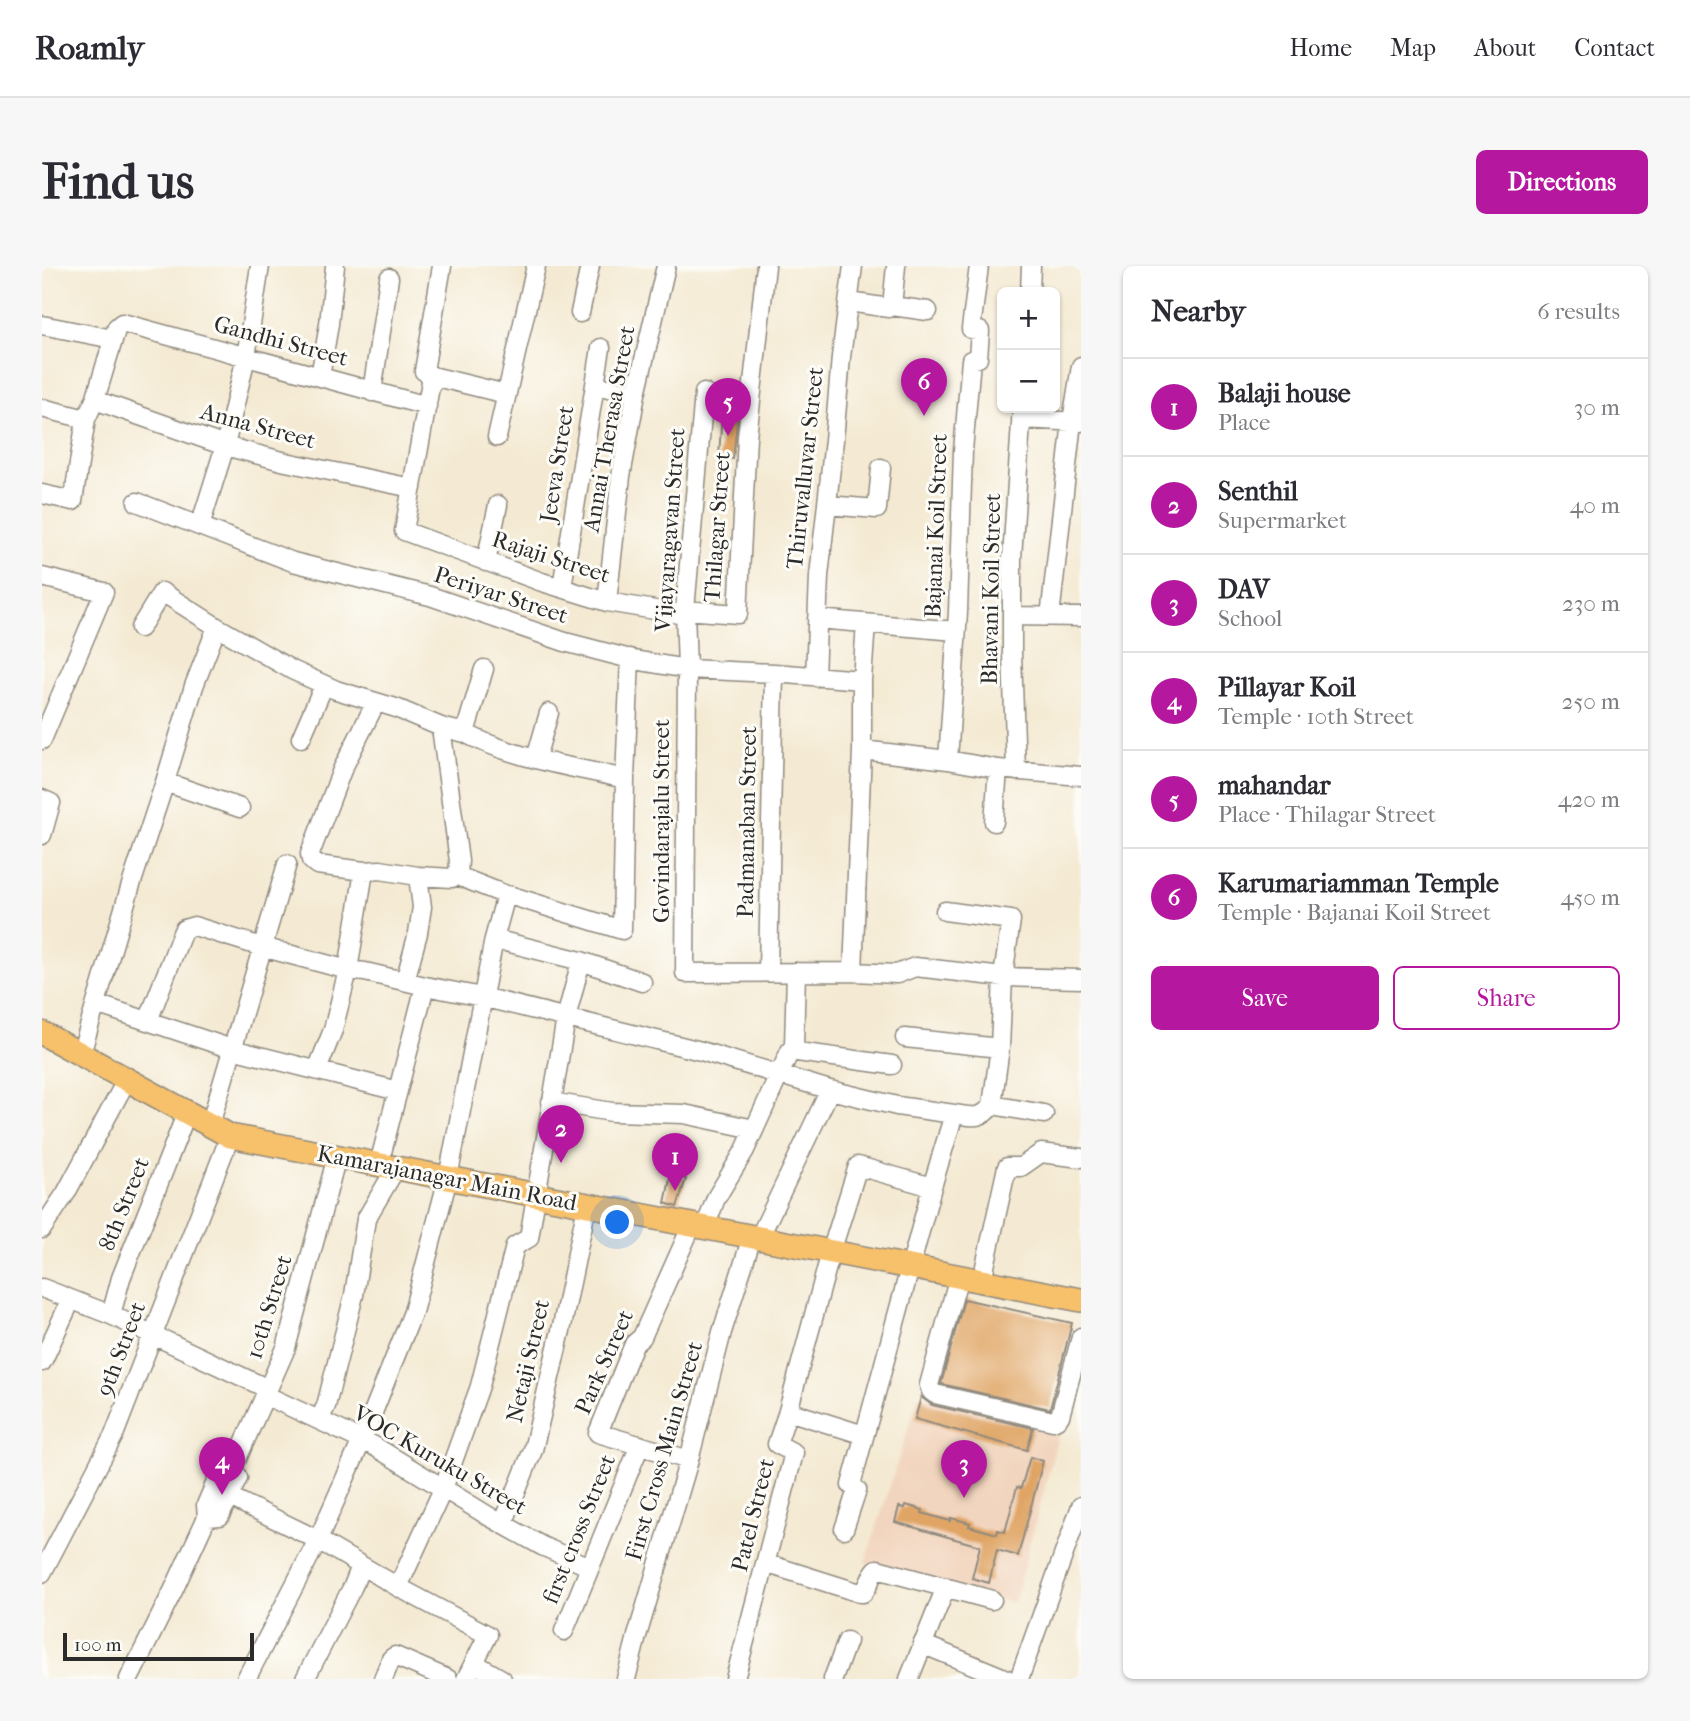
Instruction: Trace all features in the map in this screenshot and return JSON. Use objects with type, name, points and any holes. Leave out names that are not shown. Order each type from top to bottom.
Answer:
[{"type":"main road","name":"Kamarajanagar Main Road","points":[[42,1033],[220,1130],[448,1178],[1081,1300]]},
{"type":"street","points":[[200,526],[225,446],[246,357],[260,266]]},
{"type":"street","points":[[320,377],[335,266]]},
{"type":"street","points":[[442,266],[424,371],[432,376],[506,394]]},
{"type":"street","points":[[497,437],[536,266]]},
{"type":"street","points":[[580,313],[590,266]]},
{"type":"street","name":"Annai Therasa Street","points":[[607,602],[621,476],[636,394],[666,266]]},
{"type":"street","name":"Thiruvalluvar Street","points":[[815,677],[819,576],[853,266]]},
{"type":"street","points":[[892,306],[896,266]]},
{"type":"street","name":"Bajanai Koil Street","points":[[948,760],[963,451],[971,360],[978,358],[980,331],[971,329],[979,266]]},
{"type":"street","points":[[1030,287],[1031,266]]},
{"type":"street","name":"Thilagar Street","points":[[685,612],[738,614],[747,438],[762,267]]},
{"type":"street","points":[[372,392],[389,278]]},
{"type":"street","points":[[849,302],[928,311]]},
{"type":"street","name":"Gandhi Street","points":[[113,339],[117,327],[122,323],[427,406]]},
{"type":"street","points":[[42,325],[113,339],[95,400],[86,419],[73,501],[42,494]]},
{"type":"street","name":"Jeeva Street","points":[[562,587],[601,348]]},
{"type":"street","points":[[1050,617],[1081,366]]},
{"type":"street","points":[[412,488],[432,376]]},
{"type":"street","points":[[595,385],[636,394]]},
{"type":"street","name":"Vijayaragavan Street","points":[[687,670],[685,612],[704,393]]},
{"type":"street","name":"Anna Street","points":[[95,400],[225,446],[412,488]]},
{"type":"street","points":[[42,408],[86,419]]},
{"type":"street","points":[[1021,413],[1076,422]]},
{"type":"street","name":"Bhavani Koil Street","points":[[994,822],[1008,770],[1013,558],[1021,413]]},
{"type":"street","points":[[827,505],[877,509],[881,468]]},
{"type":"street","name":"Rajaji Street","points":[[412,488],[404,531],[542,582],[607,602],[685,612]]},
{"type":"street","name":"Periyar Street","points":[[137,502],[293,562],[430,596],[565,642],[630,659],[687,670],[862,680]]},
{"type":"street","points":[[486,562],[498,505]]},
{"type":"street","points":[[42,577],[104,592],[42,740]]},
{"type":"street","points":[[140,628],[162,592],[292,670],[336,690],[396,708],[441,727],[465,733],[484,743],[625,779]]},
{"type":"street","points":[[1012,615],[1081,617]]},
{"type":"street","points":[[817,619],[956,631]]},
{"type":"street","points":[[853,972],[866,623]]},
{"type":"street","points":[[81,1054],[194,686],[217,627]]},
{"type":"street","points":[[376,702],[342,770],[310,853],[317,865],[418,876],[458,876],[506,895],[622,930],[630,659]]},
{"type":"street","points":[[465,733],[484,669]]},
{"type":"street","name":"Govindarajalu Street","points":[[687,670],[685,973],[768,972]]},
{"type":"street","name":"Padmanaban Street","points":[[768,972],[775,673]]},
{"type":"street","points":[[302,737],[324,685]]},
{"type":"street","points":[[536,758],[550,713]]},
{"type":"street","points":[[441,727],[459,861],[458,876]]},
{"type":"street","points":[[862,750],[1008,770],[1081,776]]},
{"type":"street","points":[[165,782],[240,808]]},
{"type":"street","points":[[42,799],[51,803],[42,835]]},
{"type":"street","name":"9th Street","points":[[42,1573],[114,1435],[152,1336],[220,1130],[232,1049],[287,863]]},
{"type":"street","points":[[317,1070],[333,1030],[348,970],[364,871]]},
{"type":"street","points":[[405,981],[422,907],[418,876]]},
{"type":"street","points":[[246,1679],[318,1540],[362,1440],[413,1312],[448,1178],[482,997],[506,895]]},
{"type":"street","points":[[148,1021],[184,929],[194,926],[348,970],[482,997],[701,1051],[830,1090],[898,1106],[976,1117],[988,1112],[992,1105],[1000,1048],[1003,977],[1011,919],[945,911]]},
{"type":"street","points":[[494,939],[580,961],[642,982]]},
{"type":"street","points":[[398,1587],[443,1489],[480,1386],[515,1246],[529,1238],[566,1018],[580,961]]},
{"type":"street","points":[[768,972],[897,974],[915,967],[1003,977],[1081,979]]},
{"type":"street","points":[[698,1226],[745,1150],[794,1045],[796,972]]},
{"type":"street","points":[[320,1420],[326,1406],[354,1294],[366,1219],[388,1166],[398,1091],[425,986]]},
{"type":"street","points":[[96,1004],[232,1049],[398,1091]]},
{"type":"street","points":[[905,1038],[1000,1048]]},
{"type":"street","points":[[790,1051],[892,1065]]},
{"type":"street","points":[[42,1229],[66,1193],[127,1079]]},
{"type":"street","name":"First Cross Main Street","points":[[626,1679],[689,1460],[722,1332],[755,1237],[830,1090]]},
{"type":"street","points":[[551,1102],[612,1112],[684,1114],[754,1129]]},
{"type":"street","points":[[992,1105],[1044,1114]]},
{"type":"street","name":"8th Street","points":[[111,1315],[121,1278],[187,1112]]},
{"type":"street","points":[[844,1529],[857,1490],[851,1485],[864,1435],[954,1114]]},
{"type":"street","points":[[982,1280],[1007,1167],[1021,1167],[1041,1153],[1081,1158]]},
{"type":"street","name":"10th Street","points":[[233,1468],[286,1348],[337,1156]]},
{"type":"street","points":[[831,1252],[858,1166],[932,1187]]},
{"type":"street","name":"Netaji Street","points":[[503,1524],[533,1450],[587,1205]]},
{"type":"street","name":"Park Street","points":[[689,1460],[598,1433],[634,1344],[642,1337],[698,1226]]},
{"type":"street","name":"Patel Street","points":[[735,1679],[794,1453],[777,1444],[831,1252]]},
{"type":"street","points":[[959,1276],[929,1385],[935,1394],[1057,1419],[1081,1336]]},
{"type":"street","name":"VOC Kuruku Street","points":[[42,1288],[111,1315],[374,1446],[542,1546],[590,1567]]},
{"type":"street","points":[[42,1362],[71,1300]]},
{"type":"street","points":[[788,1411],[864,1435]]},
{"type":"street","name":"first cross Street","points":[[564,1631],[640,1445]]},
{"type":"street","name":"10th Street","points":[[129,1679],[208,1517],[206,1505],[222,1468],[233,1468]]},
{"type":"street","name":"10th Street","points":[[208,1517],[220,1516],[230,1497],[238,1478],[233,1468]]},
{"type":"street","points":[[230,1497],[318,1540],[488,1635],[470,1671],[502,1679]]},
{"type":"street","points":[[1019,1679],[1081,1506]]},
{"type":"street","points":[[765,1563],[860,1593],[866,1591],[877,1569],[992,1600]]},
{"type":"street","points":[[305,1679],[361,1566]]},
{"type":"street","points":[[909,1679],[946,1587]]},
{"type":"street","points":[[833,1679],[847,1641]]},
{"type":"street","points":[[922,1644],[1007,1679]]},
{"type":"street","points":[[383,1679],[391,1659],[395,1656],[448,1679]]},
{"type":"shaded area","points":[[919,1395],[1059,1433],[1014,1603],[865,1563]]},
{"type":"building","points":[[722,410],[738,413],[733,459],[719,458]]},
{"type":"building","points":[[671,1174],[686,1179],[677,1207],[665,1203]]},
{"type":"building","points":[[964,1299],[1072,1323],[1050,1409],[941,1384]]},
{"type":"building","points":[[921,1397],[932,1405],[1033,1428],[1027,1450],[915,1419]]},
{"type":"building","points":[[1030,1457],[1043,1461],[1018,1556],[997,1550],[989,1583],[972,1578],[980,1546],[895,1522],[899,1507],[905,1508],[906,1505],[923,1510],[922,1513],[950,1521],[951,1518],[970,1523],[969,1526],[997,1534],[998,1530],[1005,1532],[1017,1487],[1021,1488]]},
{"type":"place","name":"Karumariamman Temple","points":[[924,416]]},
{"type":"place","name":"mahandar","points":[[728,436]]},
{"type":"place","name":"Senthil","points":[[561,1163]]},
{"type":"place","name":"Balaji house","points":[[675,1191]]},
{"type":"place","name":"Pillayar Koil","points":[[222,1495]]},
{"type":"place","name":"DAV","points":[[964,1498]]}]
